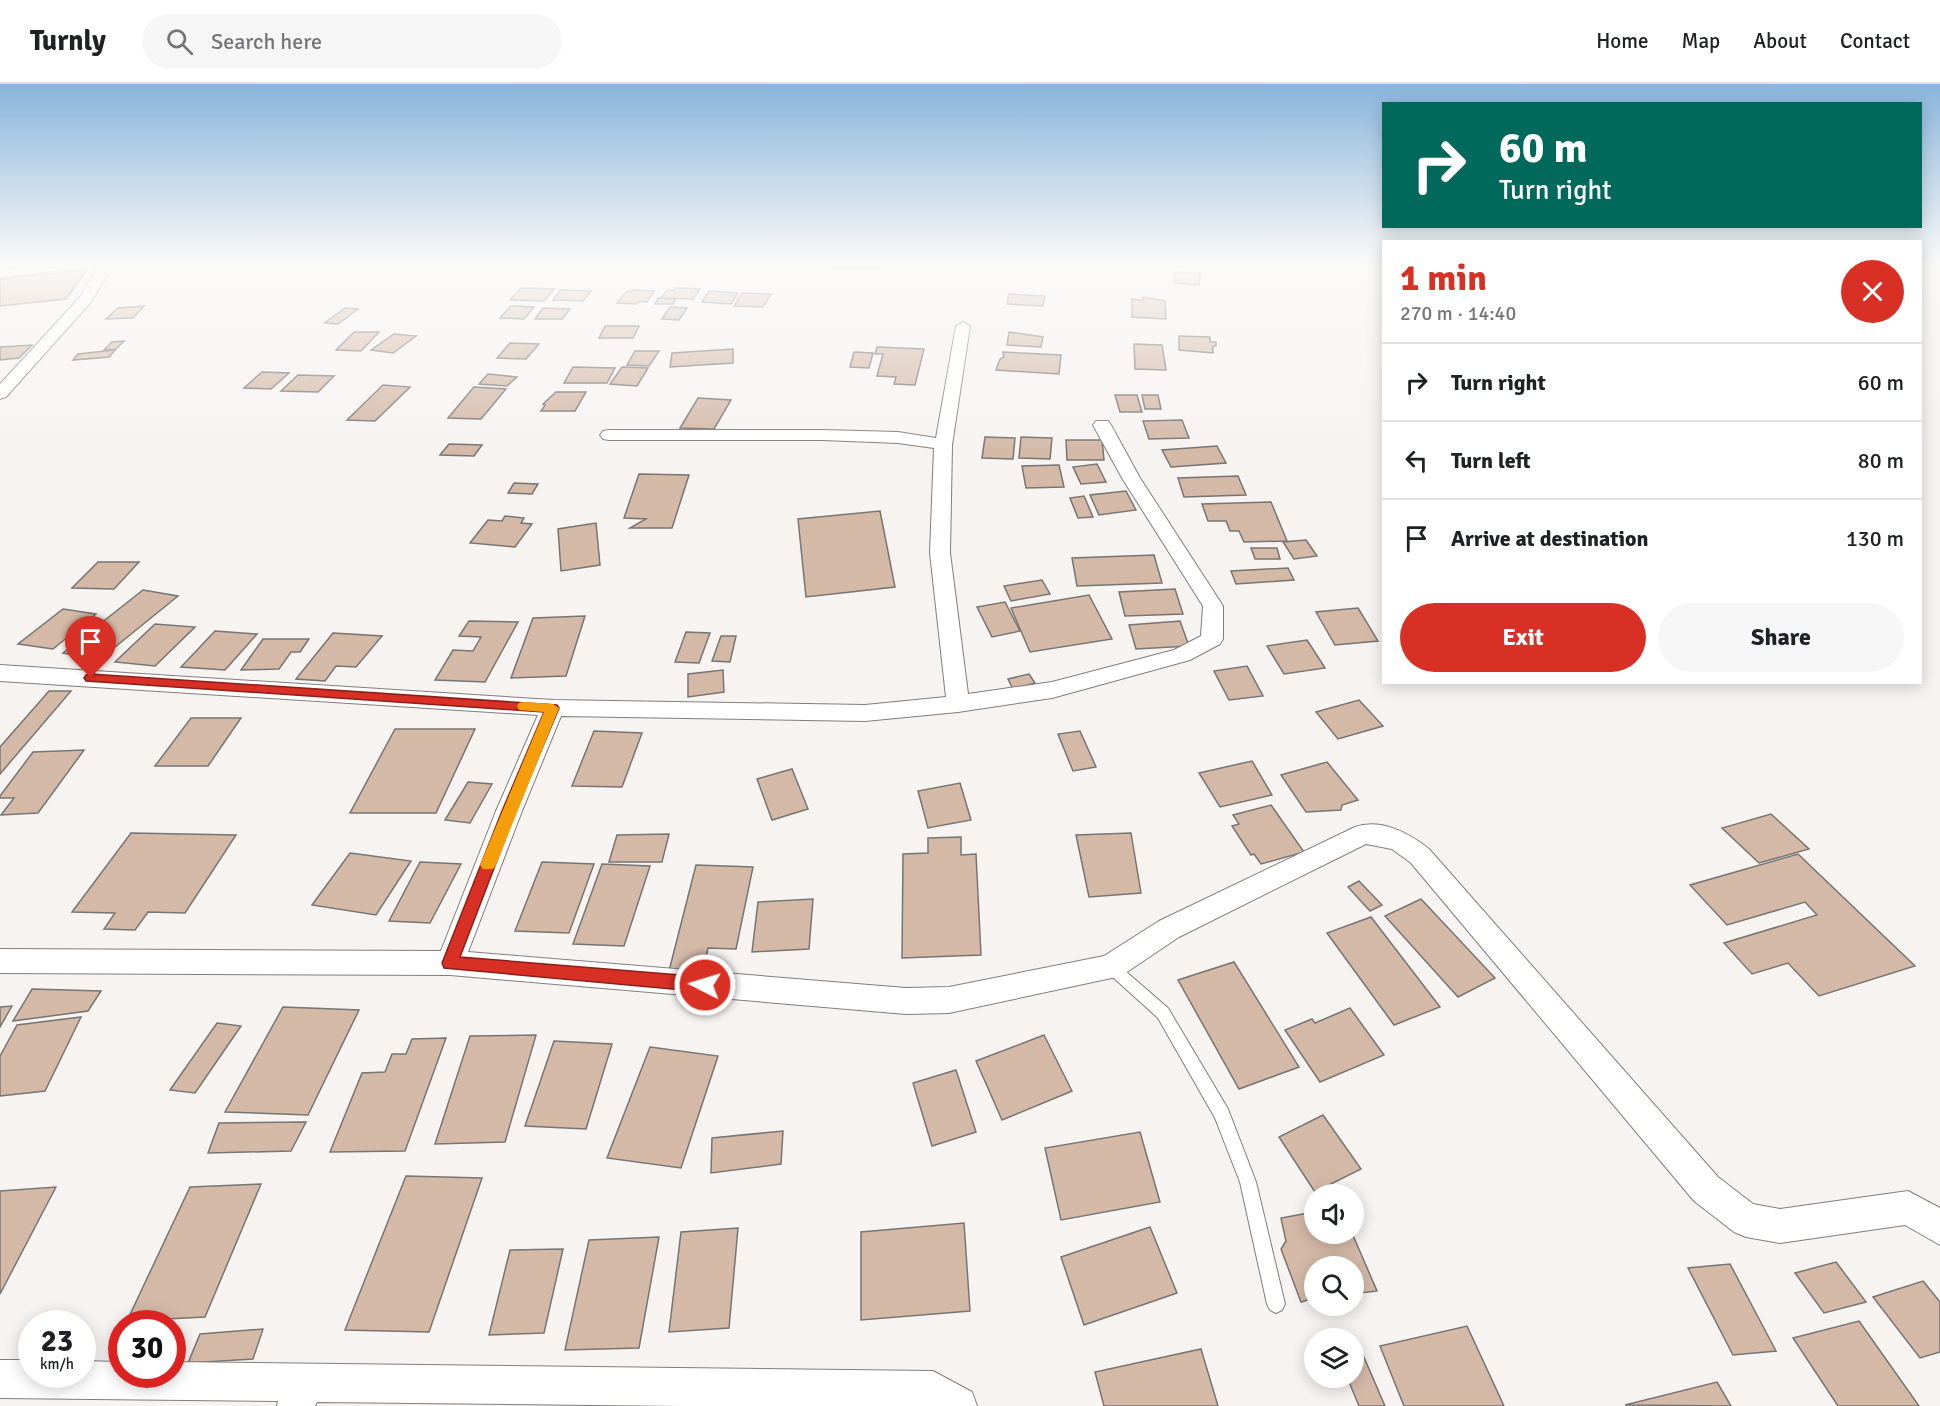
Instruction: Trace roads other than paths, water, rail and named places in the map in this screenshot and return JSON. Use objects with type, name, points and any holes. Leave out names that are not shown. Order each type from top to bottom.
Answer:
[{"type":"street","points":[[0,393],[61,327]]},
{"type":"street","points":[[958,704],[940,553],[943,445],[963,327]]},
{"type":"street","points":[[0,673],[553,708],[865,714],[958,704],[1052,690],[1182,655],[1212,639],[1214,606],[1131,478],[1102,425]]},
{"type":"street","points":[[609,435],[694,436],[796,433],[928,440],[943,445]]},
{"type":"street","points":[[450,963],[509,811],[553,708]]},
{"type":"street","points":[[0,961],[450,963],[906,1001],[949,1000],[1111,967],[1168,929],[1364,834],[1399,840],[1420,856],[1706,1189],[1746,1220],[1780,1226],[1908,1208],[1940,1228]]},
{"type":"street","points":[[0,1379],[300,1394],[933,1390],[957,1406]]},
{"type":"lane","points":[[1111,967],[1163,1013],[1222,1114],[1248,1182],[1276,1304]]}]
